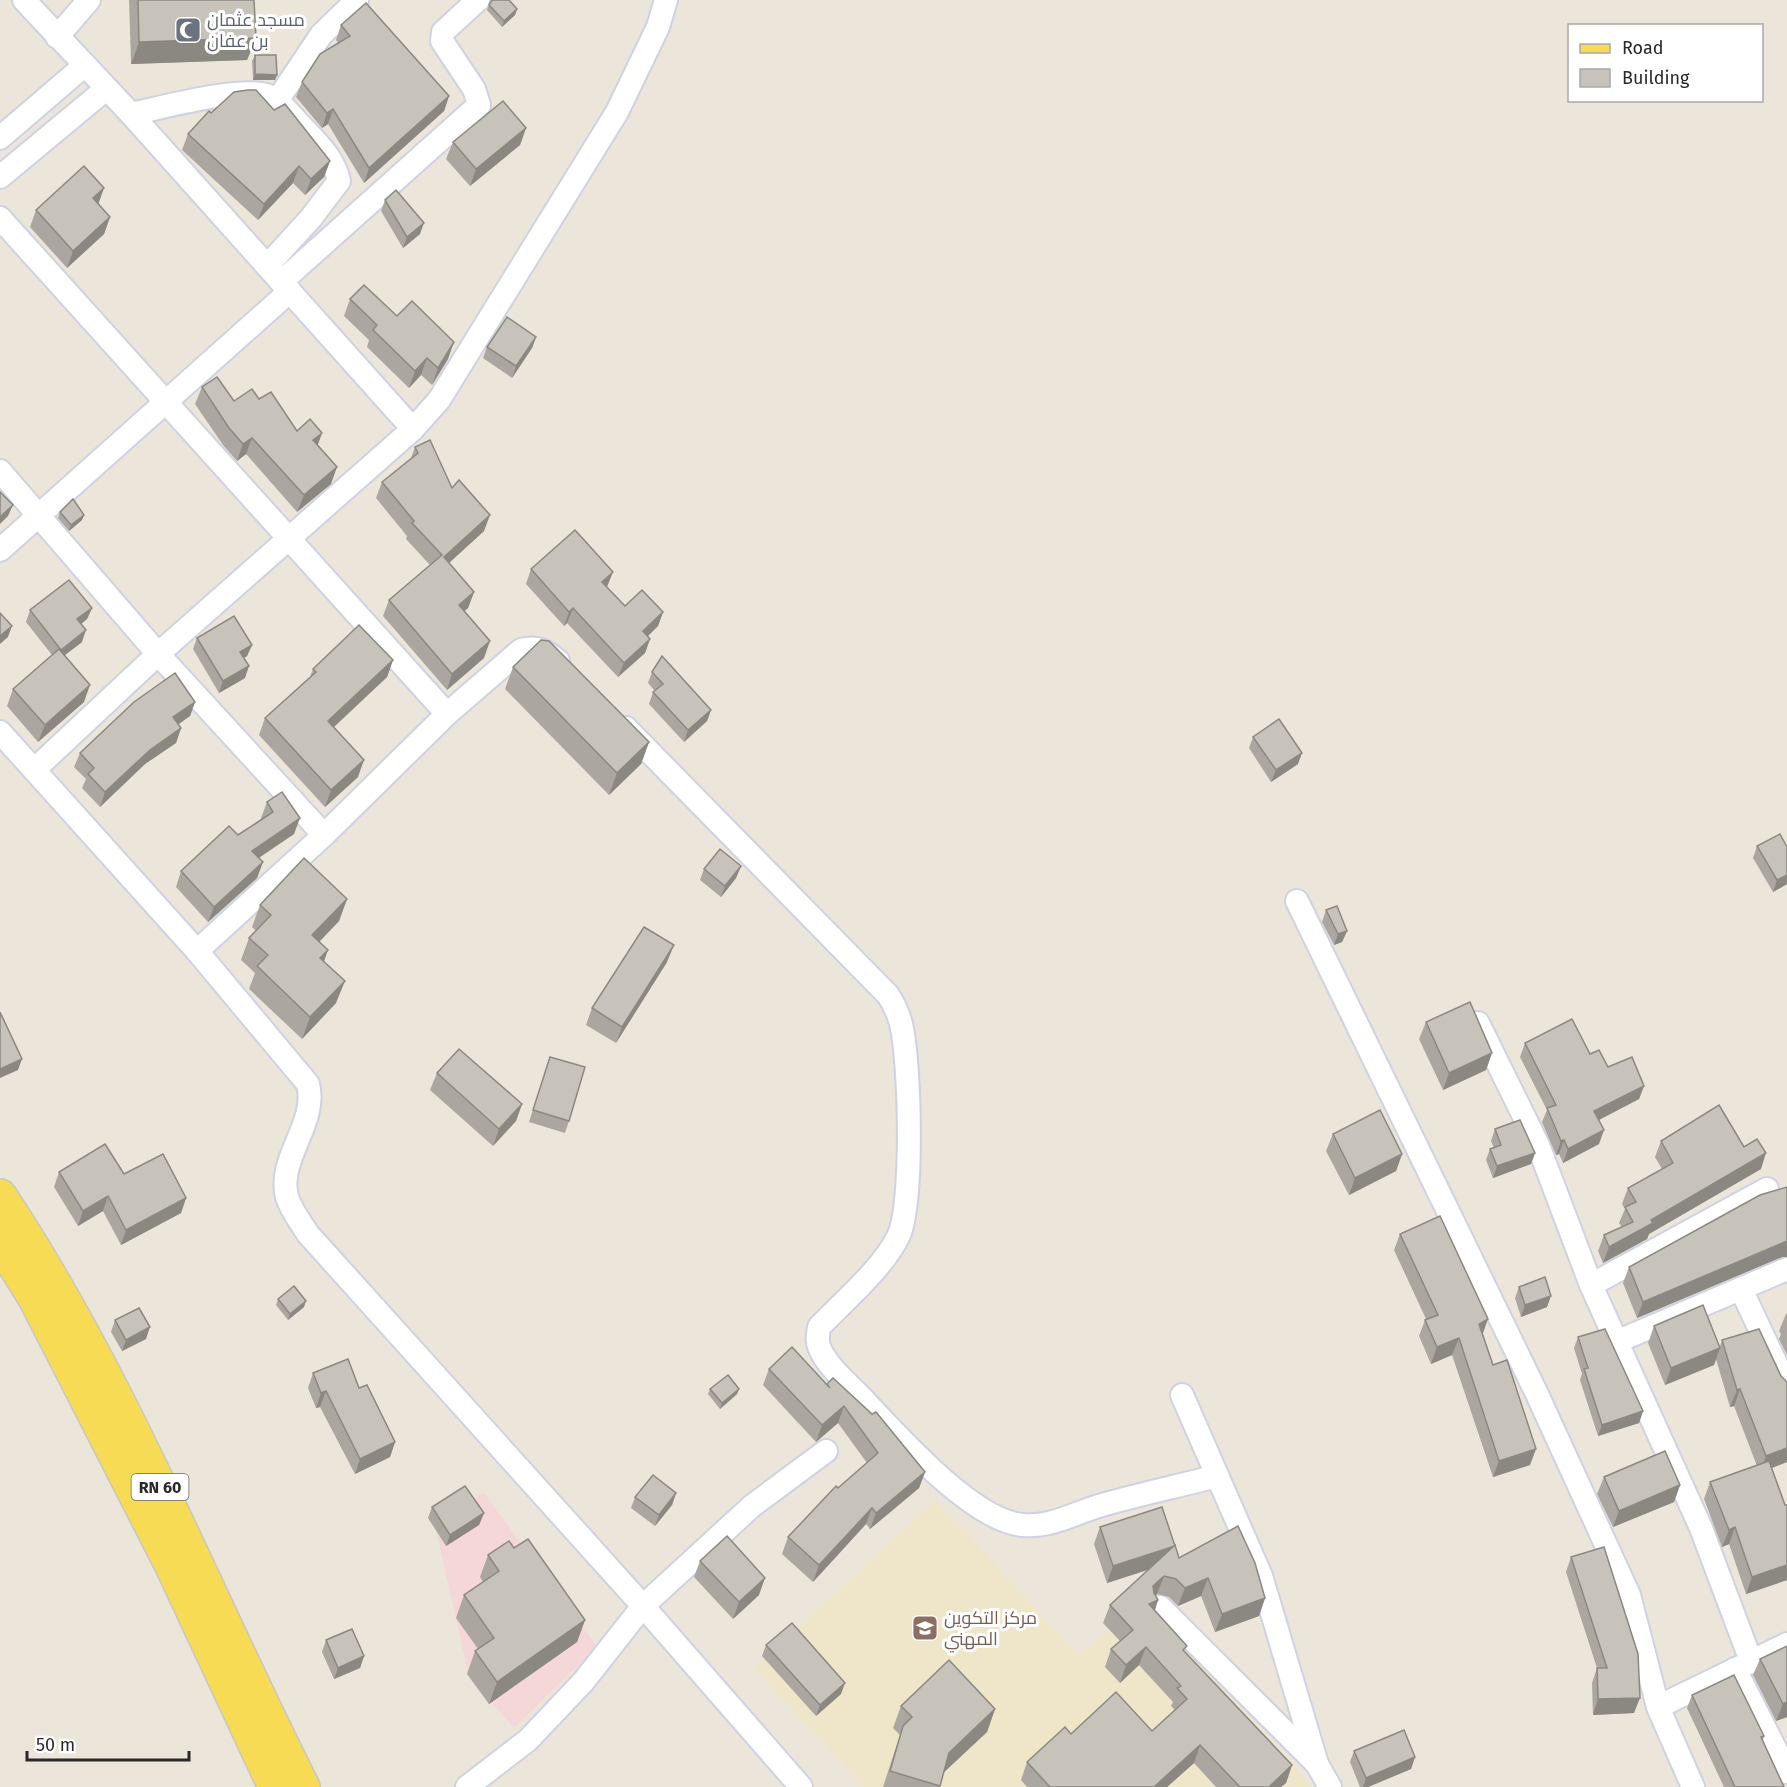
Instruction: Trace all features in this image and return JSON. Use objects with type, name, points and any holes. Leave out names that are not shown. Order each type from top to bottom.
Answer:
[{"type":"main road","name":"RN 60","points":[[0,1196],[60,1292],[192,1551],[303,1787]]},
{"type":"main road","name":"RN 60","points":[[0,1242],[35,1298],[171,1564],[275,1787]]},
{"type":"street","points":[[24,0],[131,114],[413,429]]},
{"type":"street","points":[[57,37],[89,0]]},
{"type":"street","points":[[276,101],[321,35],[357,0]]},
{"type":"street","points":[[0,550],[165,403],[279,280],[479,105],[474,89],[442,41],[443,32],[478,0]]},
{"type":"street","points":[[34,769],[158,654],[413,429],[439,400],[617,112],[658,27],[666,0]]},
{"type":"street","points":[[0,138],[85,65]]},
{"type":"street","points":[[0,177],[106,89]]},
{"type":"street","points":[[131,114],[185,102],[254,93],[276,101],[321,146],[337,171],[339,181],[311,218],[279,280]]},
{"type":"street","points":[[0,218],[447,714]]},
{"type":"street","points":[[0,471],[158,654],[324,835]]},
{"type":"street","points":[[197,951],[324,835],[447,714],[520,650],[536,648],[545,650],[572,673]]},
{"type":"street","points":[[612,714],[888,995],[896,1008],[907,1067],[908,1199],[904,1221],[898,1238],[879,1263],[819,1327],[817,1338],[825,1359],[892,1430],[947,1482],[974,1503],[1010,1522],[1035,1525],[1054,1521],[1103,1505],[1217,1476]]},
{"type":"street","points":[[0,732],[197,951],[308,1084],[310,1106],[289,1166],[286,1184],[292,1208],[308,1234],[643,1606],[801,1787]]},
{"type":"street","points":[[1297,901],[1536,1392],[1629,1595],[1658,1707],[1693,1787]]},
{"type":"street","points":[[1478,1023],[1538,1144],[1591,1285],[1701,1528],[1743,1665],[1787,1772]]},
{"type":"street","points":[[1591,1285],[1767,1189]]},
{"type":"street","points":[[1616,1342],[1787,1269]]},
{"type":"street","points":[[1741,1288],[1787,1387]]},
{"type":"street","points":[[1182,1395],[1261,1576],[1317,1764],[1330,1787]]},
{"type":"street","points":[[467,1787],[528,1740],[583,1682],[643,1606],[752,1506],[826,1451]]},
{"type":"street","points":[[1160,1607],[1317,1764]]},
{"type":"street","points":[[1658,1707],[1787,1644]]},
{"type":"shaded area","points":[[484,1493],[597,1647],[514,1728],[469,1676],[435,1525]]},
{"type":"shaded area","name":"مركز التكوين المهني","points":[[936,1500],[1079,1655],[1144,1602],[1312,1787],[865,1787],[753,1668]]},
{"type":"building","points":[[138,0],[254,0],[256,38],[139,42]]},
{"type":"building","points":[[492,0],[509,0],[517,9],[504,21],[489,5]]},
{"type":"building","points":[[366,3],[449,96],[369,168],[333,109],[327,113],[302,82],[320,54],[350,36],[341,25]]},
{"type":"building","points":[[255,55],[276,55],[277,75],[255,74]]},
{"type":"building","points":[[256,90],[274,110],[285,104],[330,161],[311,179],[299,166],[264,204],[188,134],[209,111],[211,113],[234,92]]},
{"type":"building","points":[[503,101],[526,128],[476,169],[453,142]]},
{"type":"building","points":[[84,166],[104,188],[93,198],[110,217],[73,251],[36,210]]},
{"type":"building","points":[[396,190],[424,223],[407,237],[385,200]]},
{"type":"building","points":[[364,285],[397,316],[412,301],[454,342],[438,368],[427,358],[415,371],[373,330],[377,325],[350,299]]},
{"type":"building","points":[[507,317],[536,337],[516,366],[487,347]]},
{"type":"building","points":[[217,377],[234,401],[252,389],[259,399],[271,392],[297,431],[310,419],[322,433],[313,440],[337,467],[304,495],[252,438],[243,444],[229,428],[202,387]]},
{"type":"building","points":[[430,440],[452,488],[459,480],[490,515],[444,557],[474,592],[459,605],[490,641],[452,674],[389,600],[442,555],[412,523],[414,521],[382,482],[418,453],[415,447]]},
{"type":"building","points":[[0,492],[13,505],[0,517]]},
{"type":"building","points":[[73,499],[84,515],[71,525],[60,512]]},
{"type":"building","points":[[575,530],[613,572],[602,582],[625,606],[642,590],[663,612],[643,631],[650,639],[624,663],[573,608],[569,612],[531,569]]},
{"type":"building","points":[[69,580],[92,608],[77,619],[86,630],[61,650],[30,610]]},
{"type":"building","points":[[0,613],[12,626],[0,636]]},
{"type":"building","points":[[234,616],[252,645],[240,652],[249,666],[223,681],[197,638]]},
{"type":"building","points":[[359,625],[393,660],[328,721],[364,760],[331,790],[265,718],[316,672],[313,669]]},
{"type":"building","points":[[541,640],[549,641],[649,742],[617,773],[513,667]]},
{"type":"building","points":[[59,649],[90,685],[45,725],[13,689]]},
{"type":"building","points":[[662,656],[711,710],[688,730],[653,692],[663,684],[652,672]]},
{"type":"building","points":[[175,673],[195,702],[173,717],[181,728],[150,750],[105,792],[88,774],[94,768],[80,753],[134,702]]},
{"type":"building","points":[[1279,719],[1302,753],[1276,770],[1253,737]]},
{"type":"building","points":[[282,792],[300,818],[252,851],[263,862],[214,907],[181,871],[229,826],[238,835],[273,812],[267,802]]},
{"type":"building","points":[[1780,834],[1787,847],[1787,875],[1777,880],[1757,846]]},
{"type":"building","points":[[720,849],[741,866],[725,886],[704,869]]},
{"type":"building","points":[[304,858],[347,899],[312,935],[328,950],[320,958],[345,981],[310,1017],[257,966],[268,955],[249,938],[271,915],[260,905]]},
{"type":"building","points":[[1337,906],[1347,931],[1338,934],[1326,910]]},
{"type":"building","points":[[644,927],[674,945],[622,1027],[592,1008]]},
{"type":"building","points":[[1470,1002],[1492,1053],[1449,1073],[1426,1022]]},
{"type":"building","points":[[0,1012],[22,1059],[0,1069]]},
{"type":"building","points":[[1572,1019],[1590,1054],[1599,1050],[1608,1067],[1632,1057],[1644,1086],[1594,1111],[1604,1130],[1568,1149],[1564,1140],[1561,1141],[1547,1108],[1556,1105],[1525,1043]]},
{"type":"building","points":[[459,1049],[522,1104],[499,1129],[437,1073]]},
{"type":"building","points":[[550,1057],[585,1067],[569,1121],[533,1110]]},
{"type":"building","points":[[1719,1105],[1744,1147],[1757,1139],[1766,1153],[1651,1220],[1653,1223],[1609,1247],[1604,1235],[1633,1222],[1625,1207],[1636,1202],[1628,1188],[1673,1163],[1661,1141]]},
{"type":"building","points":[[1380,1110],[1402,1154],[1355,1178],[1333,1134]]},
{"type":"building","points":[[1520,1120],[1535,1153],[1497,1166],[1490,1149],[1501,1145],[1495,1129]]},
{"type":"building","points":[[105,1144],[124,1174],[163,1154],[186,1198],[126,1230],[108,1196],[83,1211],[59,1172]]},
{"type":"building","points":[[1787,1187],[1787,1241],[1643,1302],[1629,1267],[1760,1195]]},
{"type":"building","points":[[1440,1216],[1488,1319],[1479,1324],[1493,1365],[1507,1360],[1536,1449],[1499,1461],[1459,1338],[1437,1347],[1425,1320],[1438,1315],[1400,1234]]},
{"type":"building","points":[[1545,1277],[1551,1296],[1525,1305],[1519,1287]]},
{"type":"building","points":[[294,1286],[306,1301],[290,1314],[278,1299]]},
{"type":"building","points":[[1703,1305],[1720,1348],[1671,1368],[1654,1326]]},
{"type":"building","points":[[139,1308],[150,1327],[126,1340],[115,1320]]},
{"type":"building","points":[[1605,1329],[1643,1411],[1602,1425],[1584,1369],[1588,1368],[1578,1337]]},
{"type":"building","points":[[1759,1329],[1781,1376],[1787,1382],[1787,1448],[1766,1456],[1740,1389],[1737,1390],[1722,1340]]},
{"type":"building","points":[[792,1347],[830,1388],[827,1384],[833,1378],[872,1414],[876,1412],[925,1472],[876,1513],[872,1508],[819,1565],[788,1537],[836,1486],[838,1488],[878,1453],[844,1406],[822,1425],[769,1369]]},
{"type":"building","points":[[348,1359],[359,1388],[367,1385],[395,1442],[360,1459],[326,1391],[321,1393],[313,1373]]},
{"type":"building","points":[[728,1375],[739,1389],[722,1403],[710,1389]]},
{"type":"building","points":[[1665,1451],[1680,1485],[1619,1511],[1604,1477]]},
{"type":"building","points":[[1769,1461],[1785,1505],[1787,1505],[1787,1565],[1752,1577],[1735,1527],[1729,1530],[1710,1482]]},
{"type":"building","points":[[653,1475],[676,1493],[659,1515],[635,1497]]},
{"type":"building","points":[[465,1486],[484,1513],[450,1535],[432,1507]]},
{"type":"building","points":[[1162,1507],[1175,1546],[1113,1566],[1100,1527]]},
{"type":"building","points":[[1238,1526],[1255,1563],[1265,1598],[1222,1614],[1208,1578],[1185,1588],[1176,1579],[1164,1576],[1153,1586],[1158,1600],[1149,1604],[1187,1646],[1183,1650],[1292,1765],[1269,1787],[1240,1787],[1200,1745],[1154,1787],[1050,1787],[1027,1762],[1065,1727],[1071,1734],[1116,1692],[1152,1731],[1187,1699],[1177,1688],[1181,1686],[1146,1647],[1126,1665],[1111,1649],[1133,1630],[1110,1605],[1175,1545],[1179,1558]]},
{"type":"building","points":[[727,1536],[765,1578],[739,1602],[700,1561]]},
{"type":"building","points":[[528,1539],[585,1620],[497,1682],[475,1651],[494,1638],[464,1595],[499,1571],[488,1555],[509,1541],[514,1548]]},
{"type":"building","points":[[1604,1547],[1638,1654],[1640,1698],[1598,1699],[1597,1668],[1607,1668],[1571,1557]]},
{"type":"building","points":[[792,1623],[845,1683],[820,1705],[766,1645]]},
{"type":"building","points":[[352,1629],[364,1656],[338,1668],[326,1640]]},
{"type":"building","points":[[1787,1646],[1787,1702],[1783,1704],[1760,1659]]},
{"type":"building","points":[[949,1660],[995,1709],[949,1753],[940,1786],[890,1771],[903,1726],[912,1717],[901,1706]]},
{"type":"building","points":[[1734,1675],[1764,1736],[1761,1737],[1784,1787],[1735,1787],[1692,1695]]},
{"type":"building","points":[[1404,1730],[1415,1757],[1366,1778],[1354,1751]]},
{"type":"place","name":"مسجد عثمان بن عفان","points":[[188,30]]},
{"type":"place","name":"مركز التكوين المهني","points":[[925,1628]]}]
